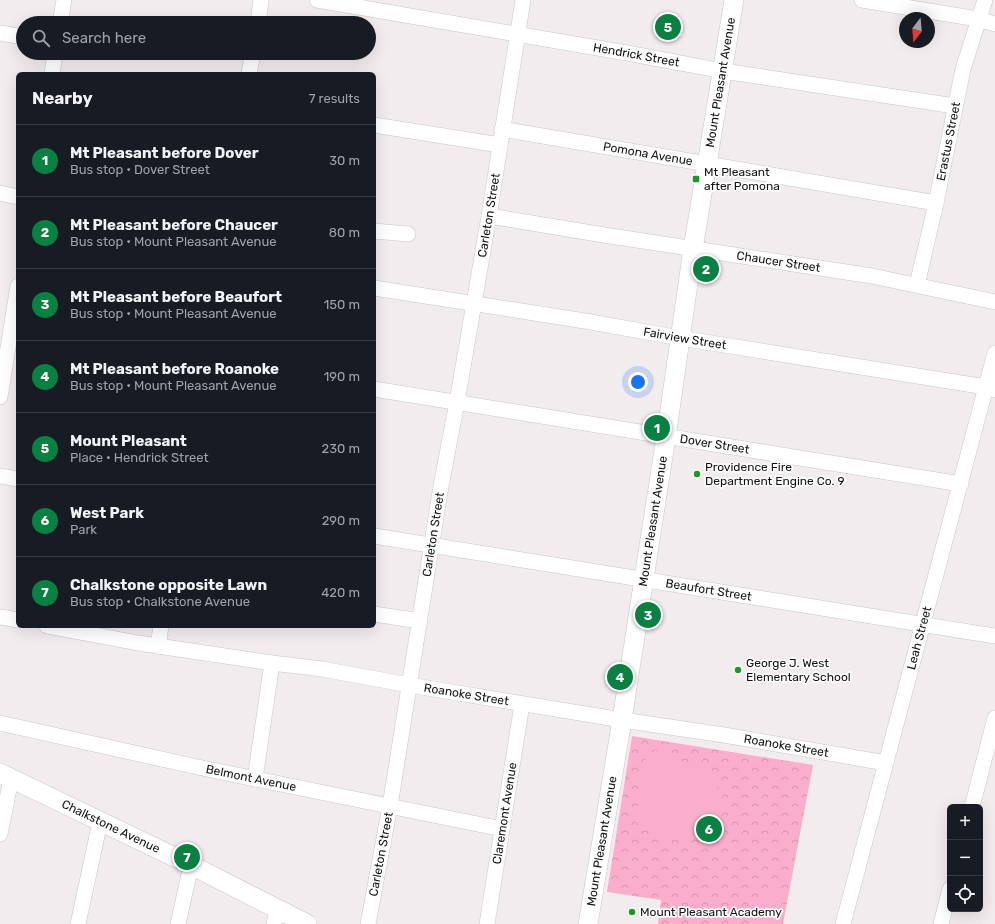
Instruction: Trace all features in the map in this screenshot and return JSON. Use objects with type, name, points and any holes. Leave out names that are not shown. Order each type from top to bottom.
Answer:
[{"type":"main road","name":"Mount Pleasant Avenue","points":[[588,924],[622,720],[666,437],[693,249],[734,0]]},
{"type":"main road","name":"Chalkstone Avenue","points":[[6,776],[191,865],[275,917],[307,924]]},
{"type":"street","points":[[61,16],[64,0]]},
{"type":"street","points":[[259,16],[261,0]]},
{"type":"street","name":"Hendrick Street","points":[[317,0],[723,71],[955,106]]},
{"type":"street","points":[[502,130],[523,0]]},
{"type":"street","points":[[862,0],[978,19],[995,24]]},
{"type":"street","name":"Erastus Street","points":[[917,285],[936,203],[963,69],[985,0]]},
{"type":"street","points":[[0,33],[16,36]]},
{"type":"street","points":[[56,60],[57,72]]},
{"type":"street","points":[[249,72],[252,60]]},
{"type":"street","points":[[376,125],[500,145]]},
{"type":"street","name":"Carleton Street","points":[[368,924],[390,806],[441,486],[474,304],[502,130]]},
{"type":"street","name":"Pomona Avenue","points":[[502,130],[936,203]]},
{"type":"street","points":[[0,193],[16,197]]},
{"type":"street","name":"Chaucer Street","points":[[489,216],[872,276],[995,302]]},
{"type":"street","points":[[376,231],[408,234]]},
{"type":"street","name":"Fairview Street","points":[[376,288],[585,321],[680,338],[990,388]]},
{"type":"street","points":[[0,393],[15,330],[16,315]]},
{"type":"street","name":"Leah Street","points":[[843,924],[922,625],[961,484],[990,388],[995,353]]},
{"type":"street","name":"Dover Street","points":[[376,389],[666,437],[908,474],[961,484]]},
{"type":"street","points":[[0,476],[16,479]]},
{"type":"street","name":"Beaufort Street","points":[[376,536],[995,636]]},
{"type":"street","points":[[376,614],[420,621]]},
{"type":"street","points":[[0,617],[16,620]]},
{"type":"street","name":"Roanoke Street","points":[[59,628],[158,646],[322,669],[522,704],[724,735],[886,763]]},
{"type":"street","points":[[158,646],[161,628]]},
{"type":"street","points":[[254,779],[272,663]]},
{"type":"street","name":"Claremont Avenue","points":[[487,924],[522,704]]},
{"type":"street","points":[[973,804],[995,718]]},
{"type":"street","name":"Belmont Avenue","points":[[0,723],[254,779],[502,829]]},
{"type":"street","points":[[0,834],[6,776]]},
{"type":"street","points":[[78,924],[100,822]]},
{"type":"street","points":[[178,924],[191,865]]},
{"type":"street","points":[[941,924],[947,901]]},
{"type":"green space","points":[[632,736],[813,765],[783,924],[658,924],[661,900],[607,892]]},
{"type":"green space","points":[[655,750],[716,776],[719,802],[718,810],[716,818],[707,831],[693,838],[684,840],[668,839],[635,822],[645,758]]},
{"type":"green space","points":[[762,891],[785,894],[779,924],[757,924]]},
{"type":"place","name":"Mount Pleasant","points":[[668,27]]},
{"type":"place","name":"Mt Pleasant after Pomona","points":[[696,179]]},
{"type":"place","name":"Mt Pleasant before Chaucer","points":[[706,269]]},
{"type":"place","name":"Mt Pleasant before Dover","points":[[657,428]]},
{"type":"place","name":"Providence Fire Department Engine Co. 9","points":[[697,474]]},
{"type":"place","name":"Mt Pleasant before Beaufort","points":[[648,615]]},
{"type":"place","name":"George J. West Elementary School","points":[[738,670]]},
{"type":"place","name":"Mt Pleasant before Roanoke","points":[[620,677]]},
{"type":"place","name":"West Park","points":[[709,829]]},
{"type":"place","name":"Chalkstone opposite Lawn","points":[[187,857]]},
{"type":"place","name":"Mount Pleasant Academy","points":[[632,912]]}]
